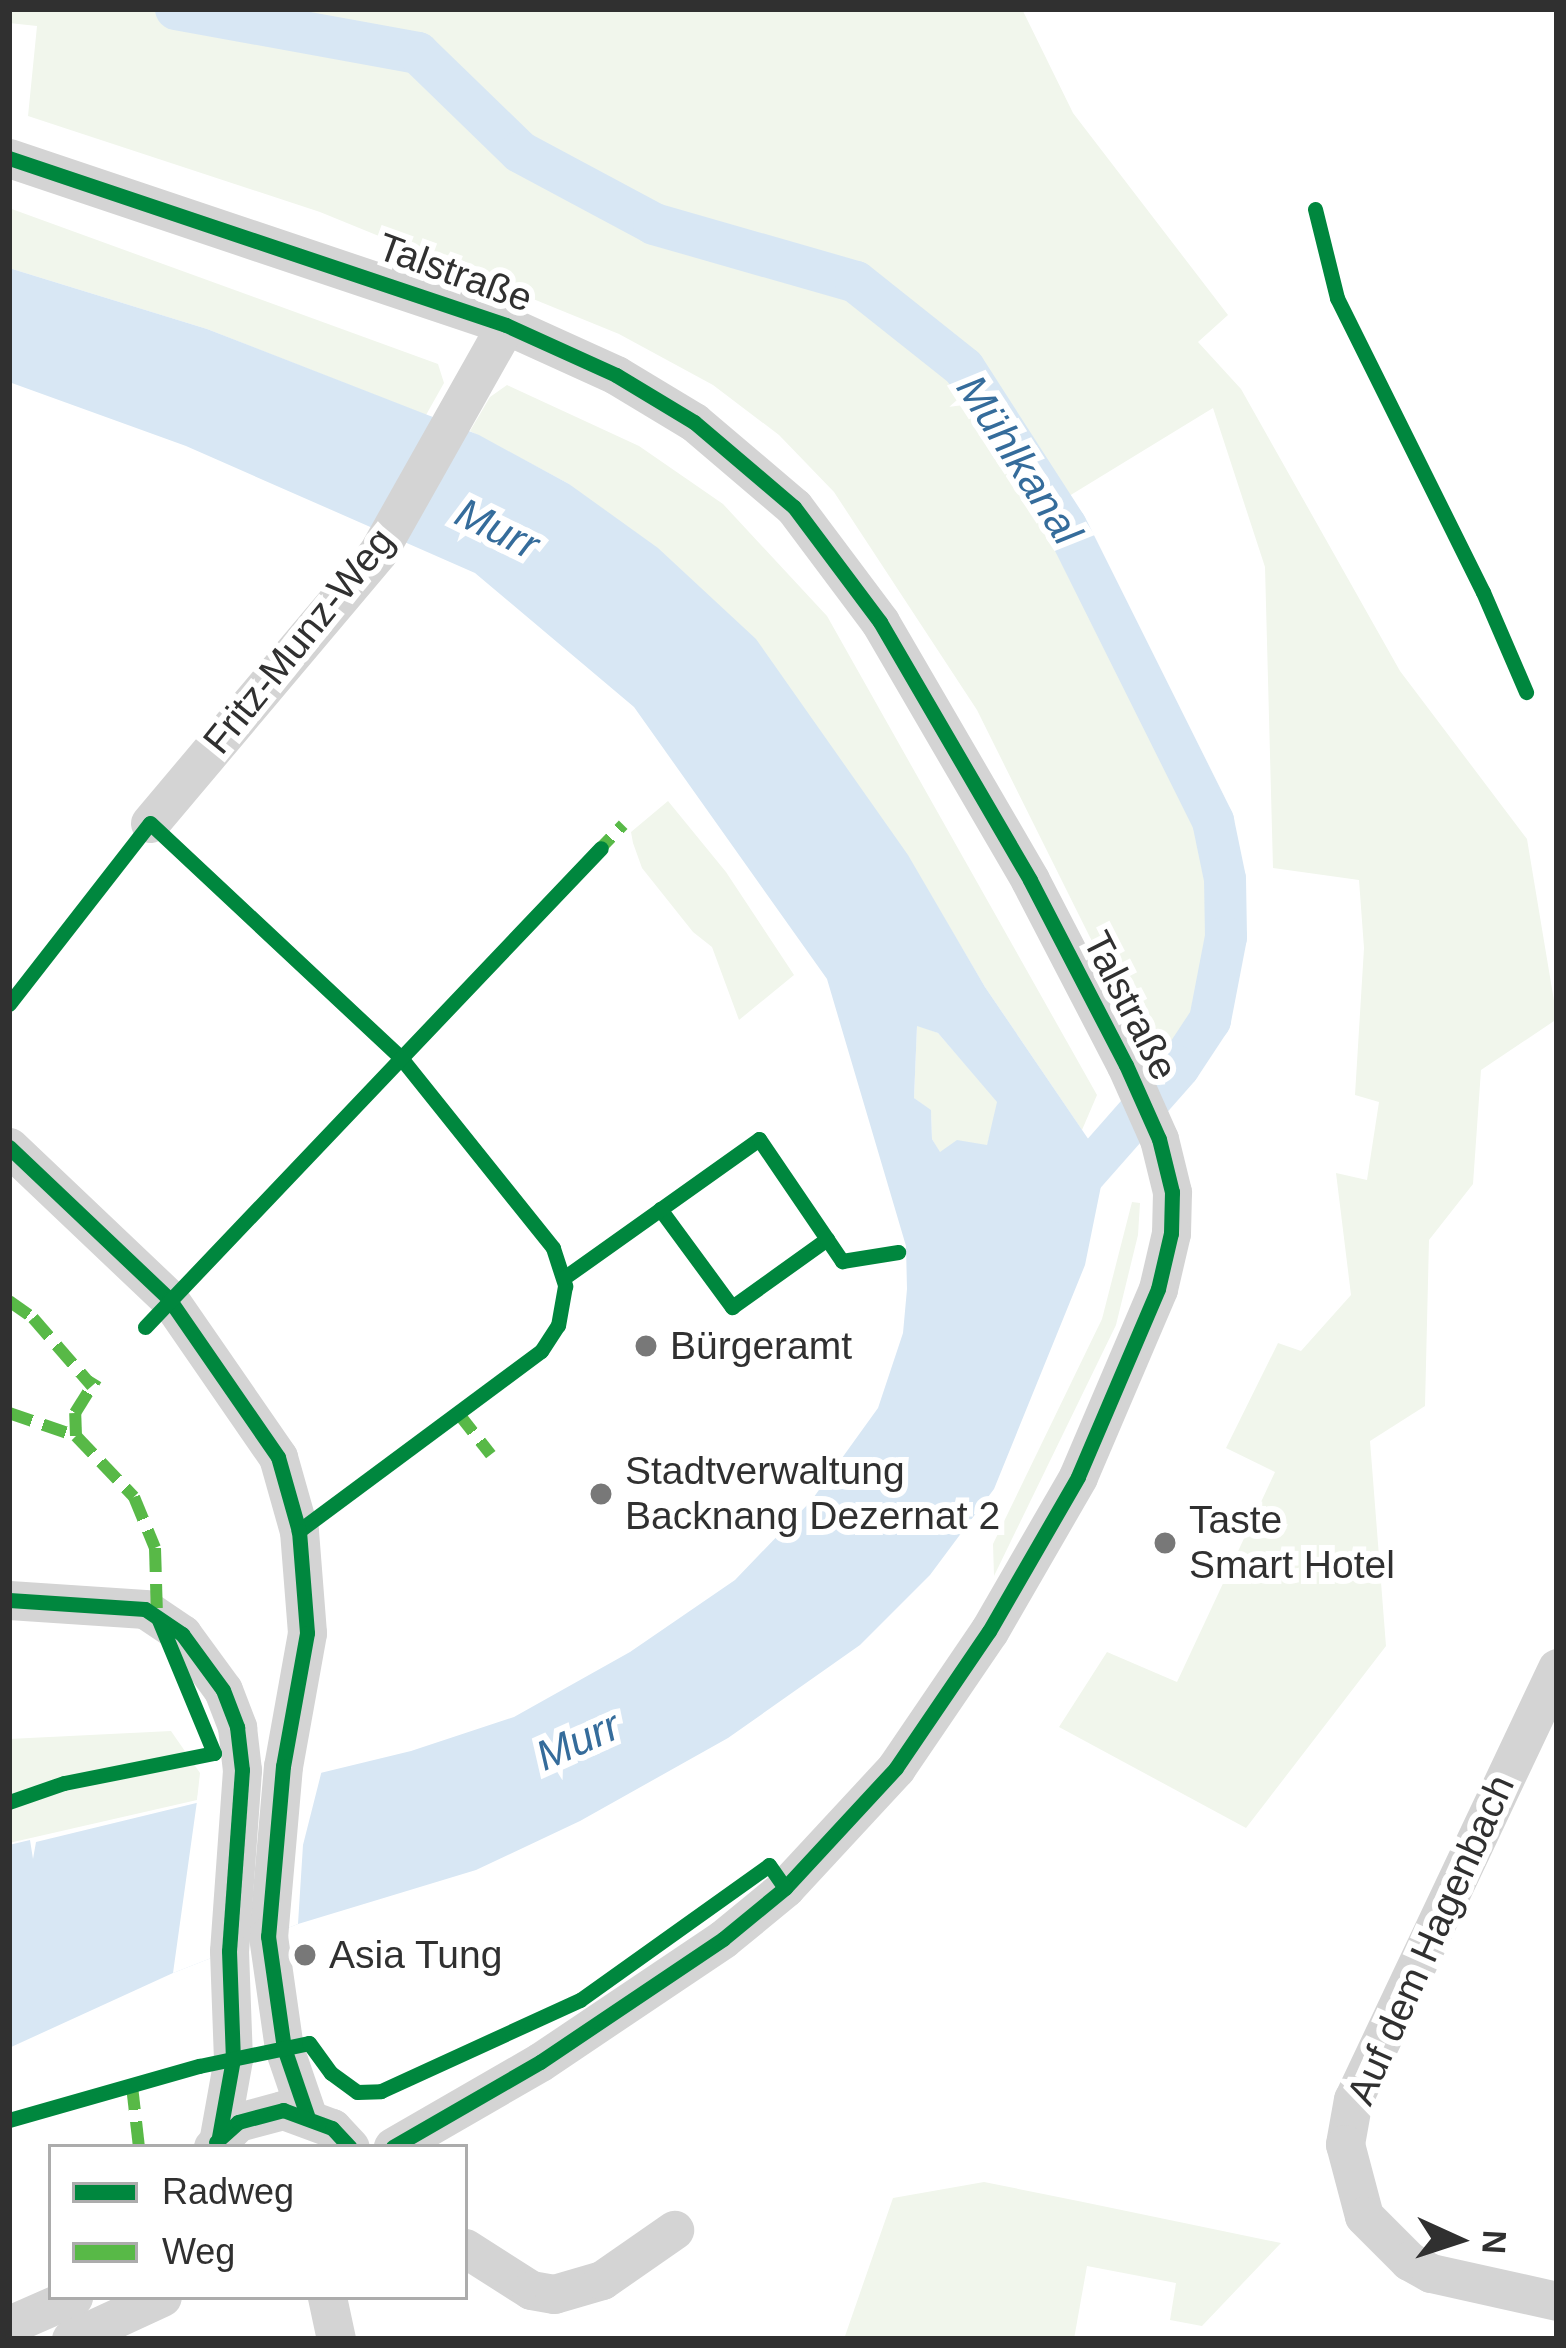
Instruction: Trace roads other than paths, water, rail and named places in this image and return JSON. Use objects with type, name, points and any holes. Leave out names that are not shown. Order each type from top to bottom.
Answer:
[{"type":"street","name":"Talstraße","points":[[9,158],[506,325],[616,375],[694,422],[794,507],[880,622],[1030,880],[1126,1065],[1159,1139],[1172,1192],[1171,1233],[1158,1289],[1078,1477],[989,1631],[896,1768],[784,1888],[723,1939],[540,2062],[399,2144]]},
{"type":"street","name":"Fritz-Munz-Weg","points":[[150,823],[383,544],[506,325]]},
{"type":"street","points":[[9,1148],[170,1299],[278,1457],[299,1531],[308,1633],[283,1766],[268,1936],[284,2048],[307,2115]]},
{"type":"street","points":[[9,1600],[109,1605],[157,1614],[182,1634],[223,1690],[237,1727],[242,1771],[229,1951],[233,2059],[216,2142]]},
{"type":"street","name":"Auf dem Hagenbach","points":[[1557,1668],[1353,2099],[1345,2144],[1364,2216],[1409,2261],[1431,2273],[1557,2301]]},
{"type":"street","points":[[216,2142],[260,2113],[307,2115],[332,2128],[347,2144]]},
{"type":"street","points":[[468,2250],[531,2290],[554,2294],[602,2280],[674,2230]]},
{"type":"street","points":[[9,2326],[66,2300]]},
{"type":"street","points":[[71,2339],[156,2300]]},
{"type":"street","points":[[328,2300],[336,2339]]},
{"type":"water","name":"Murr","points":[[9,268],[207,329],[479,435],[569,484],[658,548],[756,639],[908,855],[985,987],[1093,1146],[1101,1186],[1085,1265],[994,1489],[930,1575],[860,1645],[728,1738],[580,1821],[476,1870],[298,1924],[173,1973],[9,2048],[9,1845],[30,1840],[33,1859],[36,1842],[411,1751],[514,1717],[630,1652],[735,1580],[811,1501],[878,1408],[903,1333],[907,1289],[906,1246],[827,979],[634,707],[475,573],[186,446],[9,382]],"holes":[[[917,1026],[938,1033],[997,1102],[987,1145],[957,1140],[940,1152],[932,1139],[931,1110],[914,1098]]]},
{"type":"waterway","name":"Mühlkanal","points":[[176,9],[418,53],[520,152],[654,224],[856,282],[964,368],[1066,526],[1213,821],[1225,879],[1226,937],[1210,1020],[1179,1067],[1060,1202]]},
{"type":"place","name":"Bürgeramt","points":[[646,1346]]},
{"type":"place","name":"Stadtverwaltung Backnang Dezernat 2","points":[[601,1494]]},
{"type":"place","name":"Taste Smart Hotel","points":[[1165,1543]]},
{"type":"place","name":"Asia Tung","points":[[305,1955]]}]
